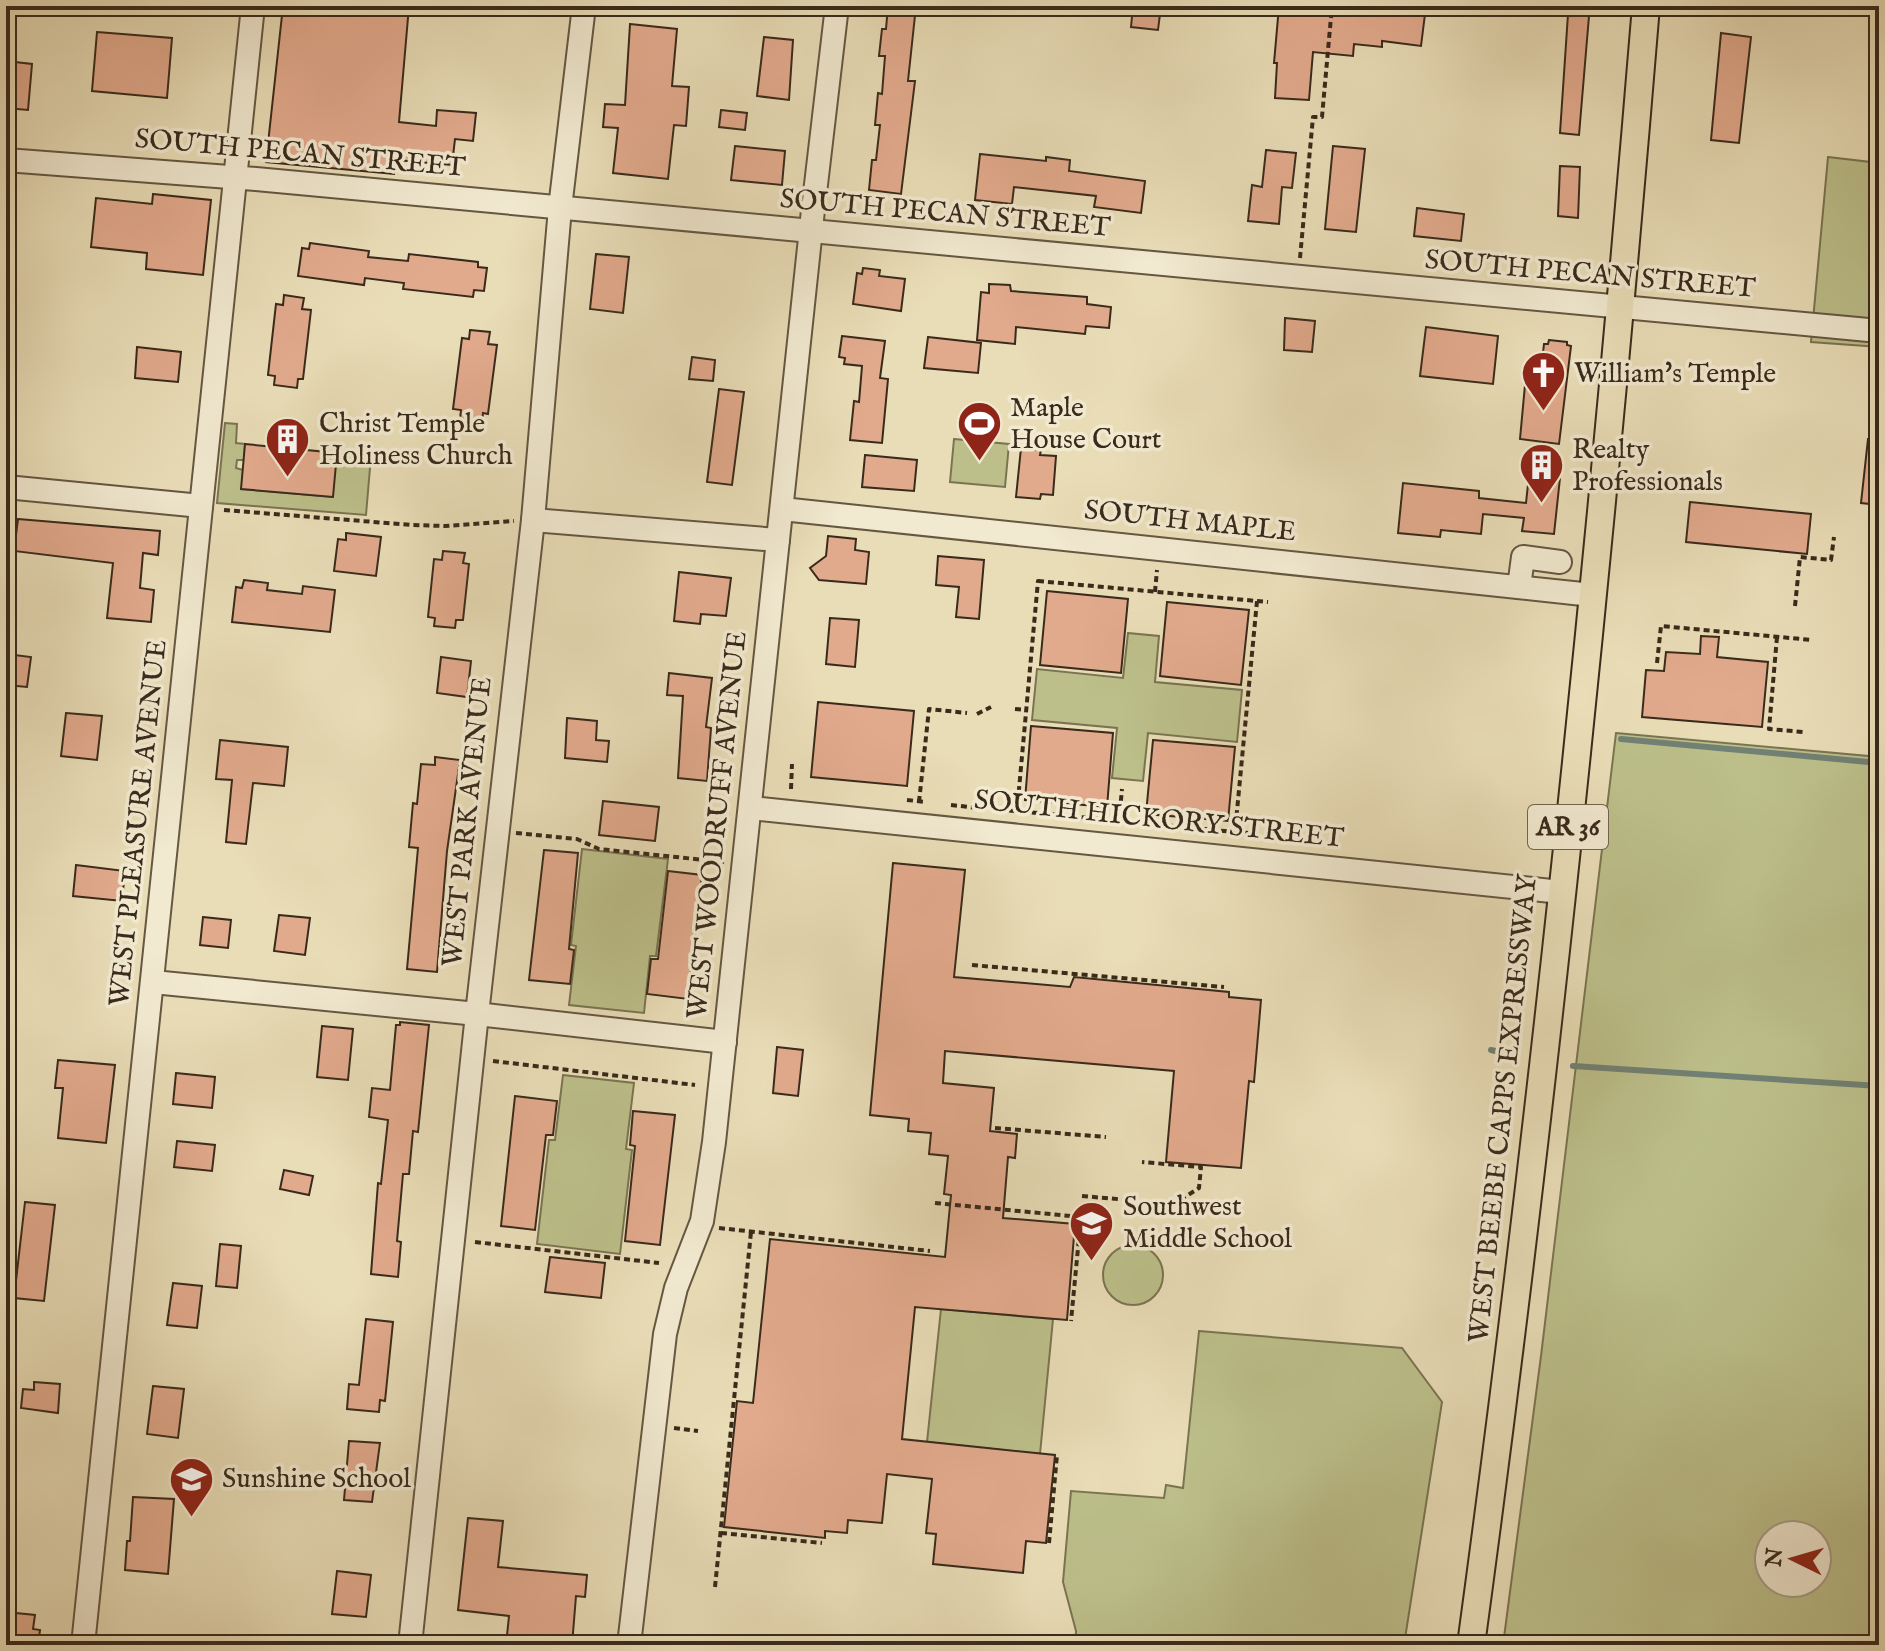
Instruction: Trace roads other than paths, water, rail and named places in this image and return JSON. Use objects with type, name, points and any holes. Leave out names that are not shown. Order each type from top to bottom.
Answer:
[{"type":"main road","name":"WEST BEEBE CAPPS EXPRESSWAY","points":[[1471,1645],[1514,1318],[1561,892],[1621,309],[1646,6]]},
{"type":"street","name":"WEST PLEASURE AVENUE","points":[[83,1645],[253,6]]},
{"type":"street","name":"WEST PARK AVENUE","points":[[410,1645],[533,520],[560,208],[584,6]]},
{"type":"street","name":"WEST WOODRUFF AVENUE","points":[[629,1645],[665,1334],[676,1288],[702,1221],[725,1042],[810,232],[837,6]]},
{"type":"street","name":"SOUTH PECAN STREET","points":[[6,160],[236,177],[1879,331]]},
{"type":"street","points":[[6,487],[201,506]]},
{"type":"street","name":"SOUTH MAPLE","points":[[782,509],[1592,595]]},
{"type":"street","points":[[533,520],[778,540]]},
{"type":"street","points":[[1519,587],[1523,557],[1560,562]]},
{"type":"street","name":"SOUTH HICKORY STREET","points":[[751,808],[1561,892]]},
{"type":"street","points":[[153,982],[725,1042]]},
{"type":"waterway","points":[[1621,739],[1879,763]]},
{"type":"waterway","points":[[1491,1050],[1504,1053]]},
{"type":"waterway","points":[[1573,1066],[1879,1086]]},
{"type":"place","name":"William's Temple","points":[[1543,413]]},
{"type":"place","name":"Maple House Court","points":[[979,463]]},
{"type":"place","name":"Christ Temple Holiness Church","points":[[288,479]]},
{"type":"place","name":"Realty Professionals","points":[[1541,505]]},
{"type":"place","name":"Southwest Middle School","points":[[1092,1262]]},
{"type":"place","name":"Sunshine School","points":[[191,1518]]}]
